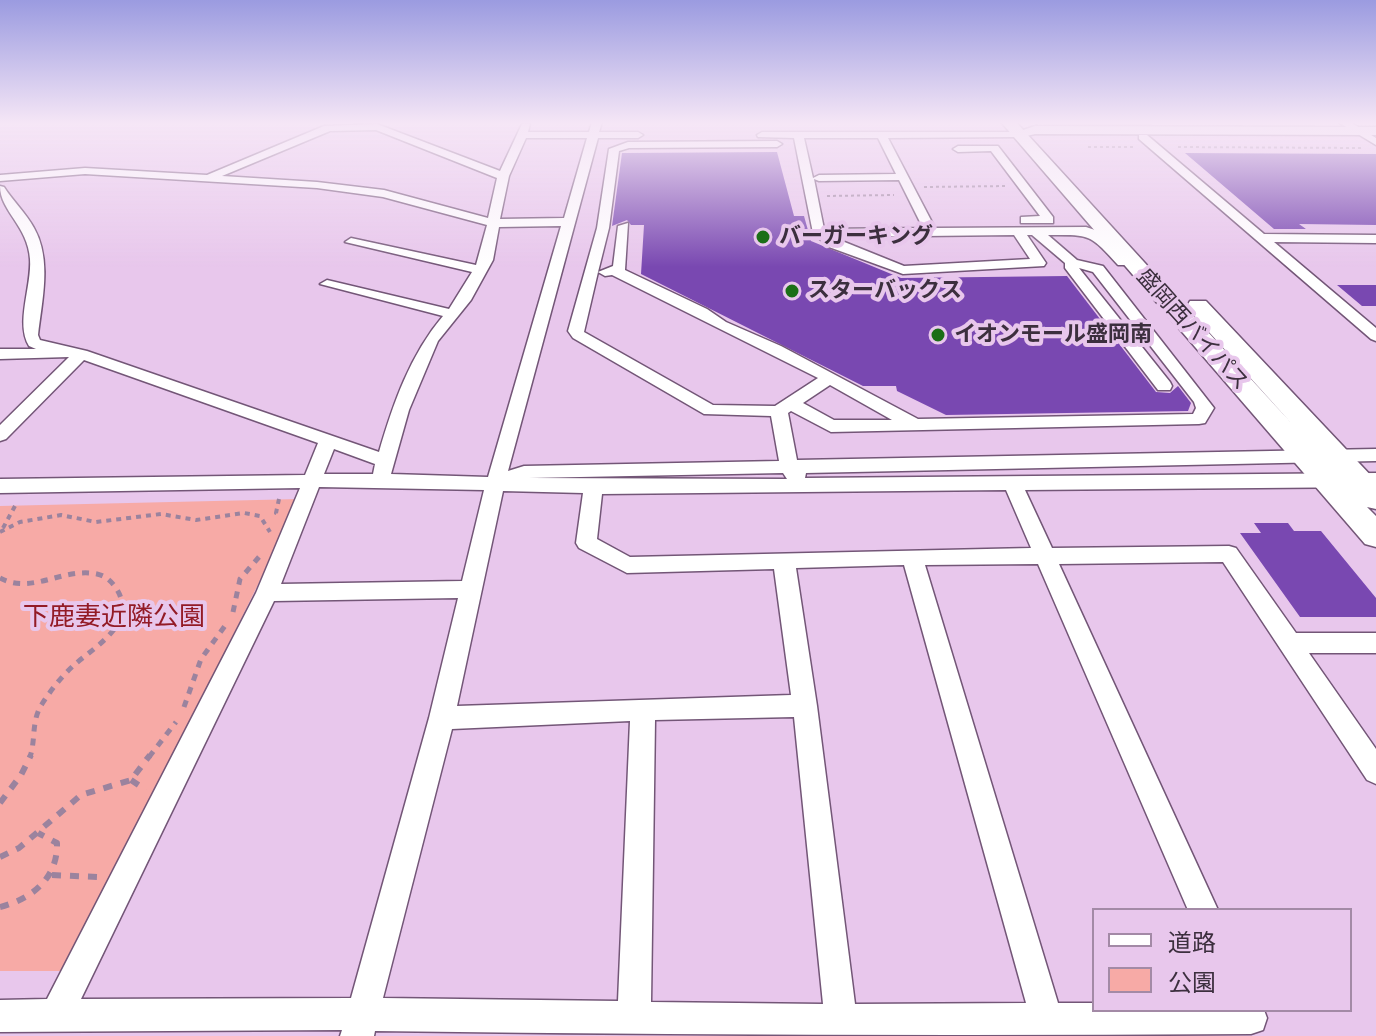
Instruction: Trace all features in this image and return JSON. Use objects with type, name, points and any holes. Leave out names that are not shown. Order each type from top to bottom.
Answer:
[{"type":"highway","name":"盛岡西バイパス","points":[[1059,170],[1158,292],[1304,457],[1367,480],[1376,499]]},
{"type":"highway","name":"盛岡西バイパス","points":[[1063,170],[1331,469],[1376,536]]},
{"type":"street","points":[[209,177],[224,170]]},
{"type":"street","points":[[488,170],[503,176]]},
{"type":"street","points":[[380,480],[400,410],[431,340],[452,314],[486,260],[506,170]]},
{"type":"street","points":[[583,170],[568,222],[562,309],[578,335],[710,410],[785,407],[831,426],[1192,421],[1204,414],[1202,401],[1098,269],[1088,264],[1073,268]]},
{"type":"street","points":[[359,1025],[442,718],[495,484],[562,309],[589,273],[603,228],[611,170]]},
{"type":"street","points":[[805,170],[815,203],[814,216],[819,233],[834,244],[903,270],[1039,263],[1018,232]]},
{"type":"street","points":[[900,170],[928,227]]},
{"type":"street","points":[[819,233],[1049,220],[1011,170]]},
{"type":"street","points":[[1182,170],[1376,336]]},
{"type":"street","points":[[0,178],[85,171],[317,185],[384,194],[494,223],[568,222]]},
{"type":"street","points":[[819,178],[903,177]]},
{"type":"street","points":[[0,189],[5,200],[24,220],[39,255],[30,335],[34,343],[53,350],[81,354],[384,460]]},
{"type":"street","points":[[616,271],[619,269],[624,226]]},
{"type":"street","points":[[928,227],[1094,233],[1147,287],[1158,292]]},
{"type":"street","points":[[1035,231],[1073,268],[1164,386]]},
{"type":"street","points":[[1261,238],[1369,239],[1376,249]]},
{"type":"street","points":[[351,242],[480,270]]},
{"type":"street","points":[[589,273],[616,271],[702,312],[709,320],[800,361],[915,425]]},
{"type":"street","points":[[327,284],[452,314]]},
{"type":"street","points":[[0,354],[81,354]]},
{"type":"street","points":[[0,435],[81,354]]},
{"type":"street","points":[[785,407],[830,378]]},
{"type":"street","points":[[785,407],[789,467],[793,474],[901,473],[956,484]]},
{"type":"street","points":[[56,1016],[267,593],[328,441]]},
{"type":"street","points":[[0,486],[380,480],[593,487],[1013,484],[1331,469],[1376,455]]},
{"type":"street","points":[[495,484],[524,472],[1304,457]]},
{"type":"street","points":[[1013,484],[1202,908]]},
{"type":"street","points":[[593,487],[586,543],[627,565],[912,557],[1229,554],[1376,771]]},
{"type":"street","points":[[912,557],[1047,1020]]},
{"type":"street","points":[[784,561],[805,706],[841,1021]]},
{"type":"street","points":[[267,593],[470,589]]},
{"type":"street","points":[[1288,643],[1376,643]]},
{"type":"street","points":[[442,718],[805,706]]},
{"type":"street","points":[[612,1024],[643,709]]},
{"type":"street","points":[[0,1016],[359,1025],[1253,1021]]},
{"type":"path","points":[[920,191],[918,187],[1018,186]]},
{"type":"path","points":[[822,196],[901,195]]},
{"type":"path","points":[[1,531],[15,506]]},
{"type":"path","points":[[1,531],[20,522],[61,515],[96,522],[161,514],[196,520],[244,513],[260,516],[269,526],[271,541]]},
{"type":"path","points":[[264,521],[276,513]]},
{"type":"path","points":[[0,857],[19,848],[81,795],[131,780],[181,715],[201,659],[231,619],[240,579],[264,552]]},
{"type":"path","points":[[0,578],[15,585],[76,574],[108,578],[116,586],[122,606],[121,617],[111,634],[75,664],[40,706],[31,724],[30,756],[0,803]]},
{"type":"path","points":[[0,908],[15,904],[51,875],[59,855],[57,843],[38,833]]},
{"type":"path","points":[[51,875],[113,877]]},
{"type":"green space","name":"下鹿妻近隣公園","points":[[300,499],[68,971],[0,971],[0,506]]},
{"type":"building","name":"イオンモール盛岡南","points":[[620,170],[782,170],[794,216],[804,216],[811,241],[901,278],[1067,276],[1156,392],[1170,393],[1178,386],[1191,403],[1188,411],[946,415],[897,391],[896,386],[863,386],[641,274],[644,225],[631,225],[627,220],[612,226]]},
{"type":"building","points":[[1205,170],[1376,170],[1376,225],[1299,224],[1306,229],[1274,229]]},
{"type":"building","points":[[1337,285],[1376,285],[1376,306],[1362,306]]},
{"type":"building","points":[[1254,523],[1288,523],[1294,531],[1321,531],[1376,598],[1376,617],[1300,617],[1240,533],[1261,533]]},
{"type":"place","name":"バーガーキング","points":[[763,237]]},
{"type":"place","name":"スターバックス","points":[[792,291]]},
{"type":"place","name":"イオンモール盛岡南","points":[[938,335]]}]
